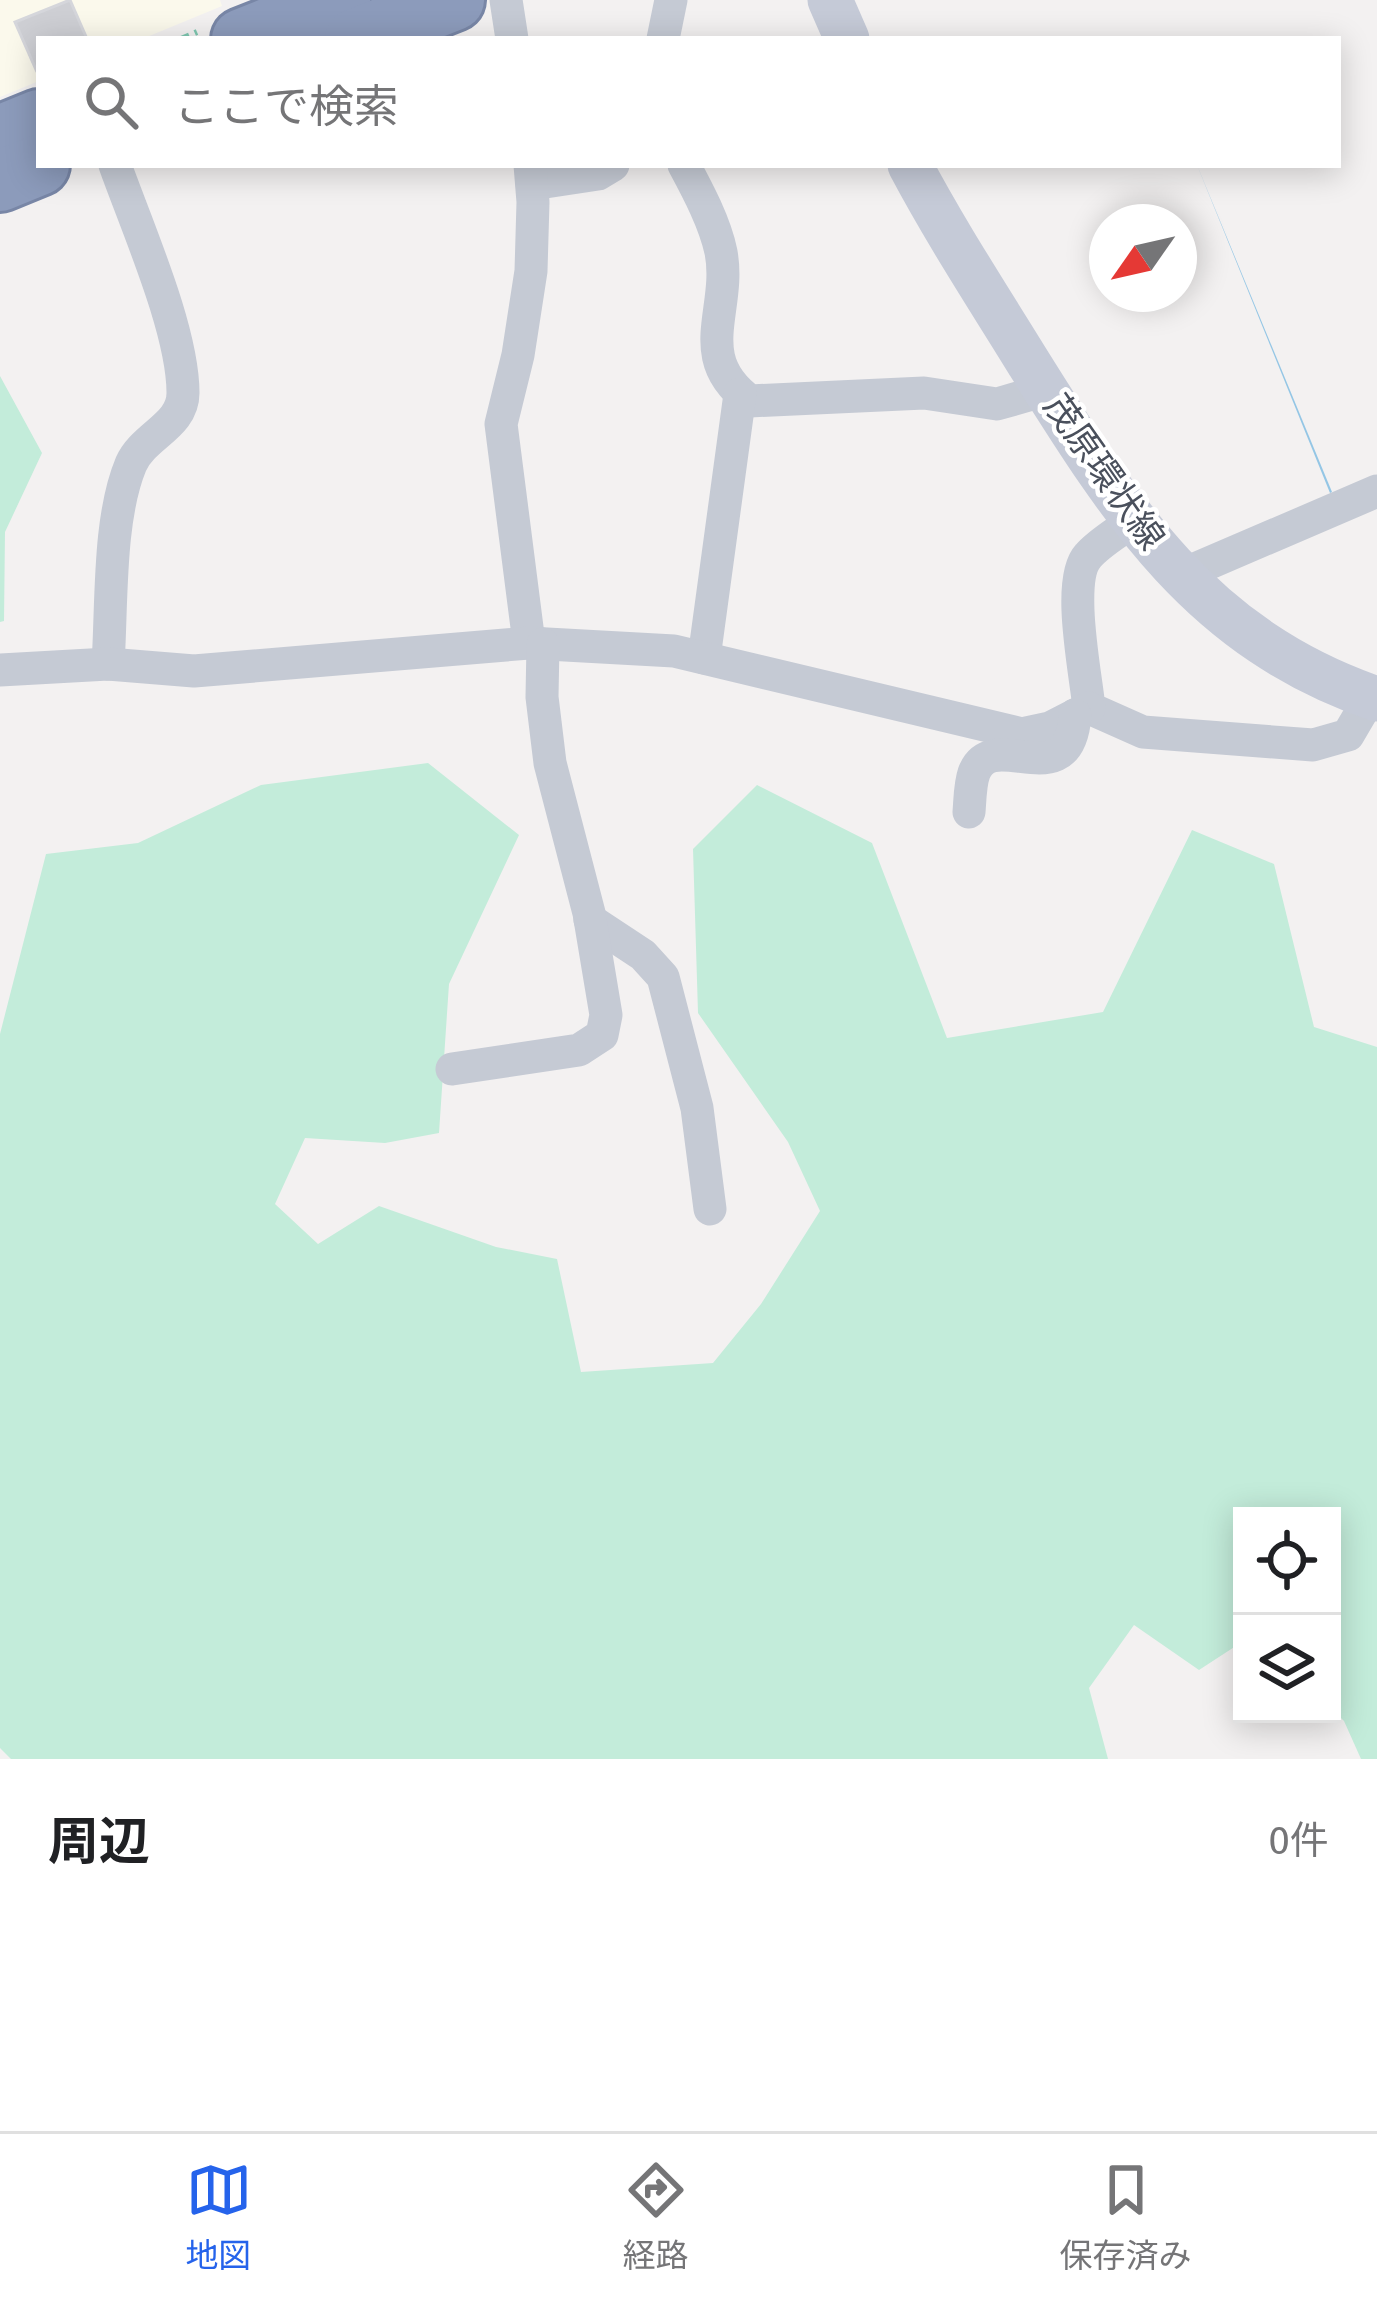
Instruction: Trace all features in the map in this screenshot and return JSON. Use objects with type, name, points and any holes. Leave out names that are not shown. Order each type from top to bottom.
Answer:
[{"type":"highway","points":[[247,28],[340,0]]},
{"type":"highway","points":[[363,36],[454,0]]},
{"type":"highway","points":[[0,136],[36,121]]},
{"type":"highway","points":[[0,181],[36,166]]},
{"type":"main road","points":[[830,0],[846,36]]},
{"type":"main road","name":"茂原環状線","points":[[912,168],[1046,390],[1134,520],[1179,576],[1234,625],[1283,658],[1374,698]]},
{"type":"street","points":[[506,0],[512,36]]},
{"type":"street","points":[[664,36],[671,0]]},
{"type":"street","points":[[108,664],[118,514],[131,465],[144,443],[176,418],[183,397],[178,347],[117,168]]},
{"type":"street","points":[[452,1069],[579,1050],[602,1035],[606,1015],[590,920],[550,763],[501,424],[531,271],[531,174],[598,174],[609,168]]},
{"type":"street","points":[[685,168],[722,254],[717,331],[720,371],[740,394],[750,400],[924,393],[997,404],[1046,390]]},
{"type":"street","points":[[704,658],[740,394]]},
{"type":"street","points":[[1179,576],[1377,490]]},
{"type":"street","points":[[969,812],[975,770],[983,760],[1001,755],[1055,757],[1066,751],[1074,737],[1082,712],[1080,568],[1086,557],[1134,520]]},
{"type":"street","points":[[0,670],[108,664],[194,671],[536,643],[674,651],[1022,734],[1050,728],[1082,712],[1143,732],[1313,745],[1348,735],[1374,698]]},
{"type":"street","points":[[590,920],[643,955],[663,977],[697,1108],[710,1209]]},
{"type":"shaded area","points":[[0,0],[220,0],[222,6],[149,36],[36,36],[36,82],[0,97]]},
{"type":"green space","points":[[0,376],[42,453],[5,532],[4,621],[0,622]]},
{"type":"green space","points":[[428,763],[519,835],[449,984],[439,1133],[385,1143],[305,1138],[275,1204],[318,1244],[379,1206],[496,1247],[557,1259],[581,1372],[713,1363],[761,1304],[820,1211],[788,1142],[698,1013],[693,849],[757,785],[872,843],[947,1038],[1103,1012],[1192,830],[1274,864],[1314,1027],[1377,1047],[1377,1759],[1361,1759],[1341,1718],[1341,1507],[1233,1507],[1233,1648],[1199,1670],[1134,1625],[1089,1688],[1108,1759],[11,1759],[0,1748],[0,1034],[46,854],[138,843],[261,785]]},
{"type":"water","points":[[1198,168],[1332,492],[1330,493]]},
{"type":"building","points":[[70,0],[86,36],[36,36],[36,70],[15,22]]}]
